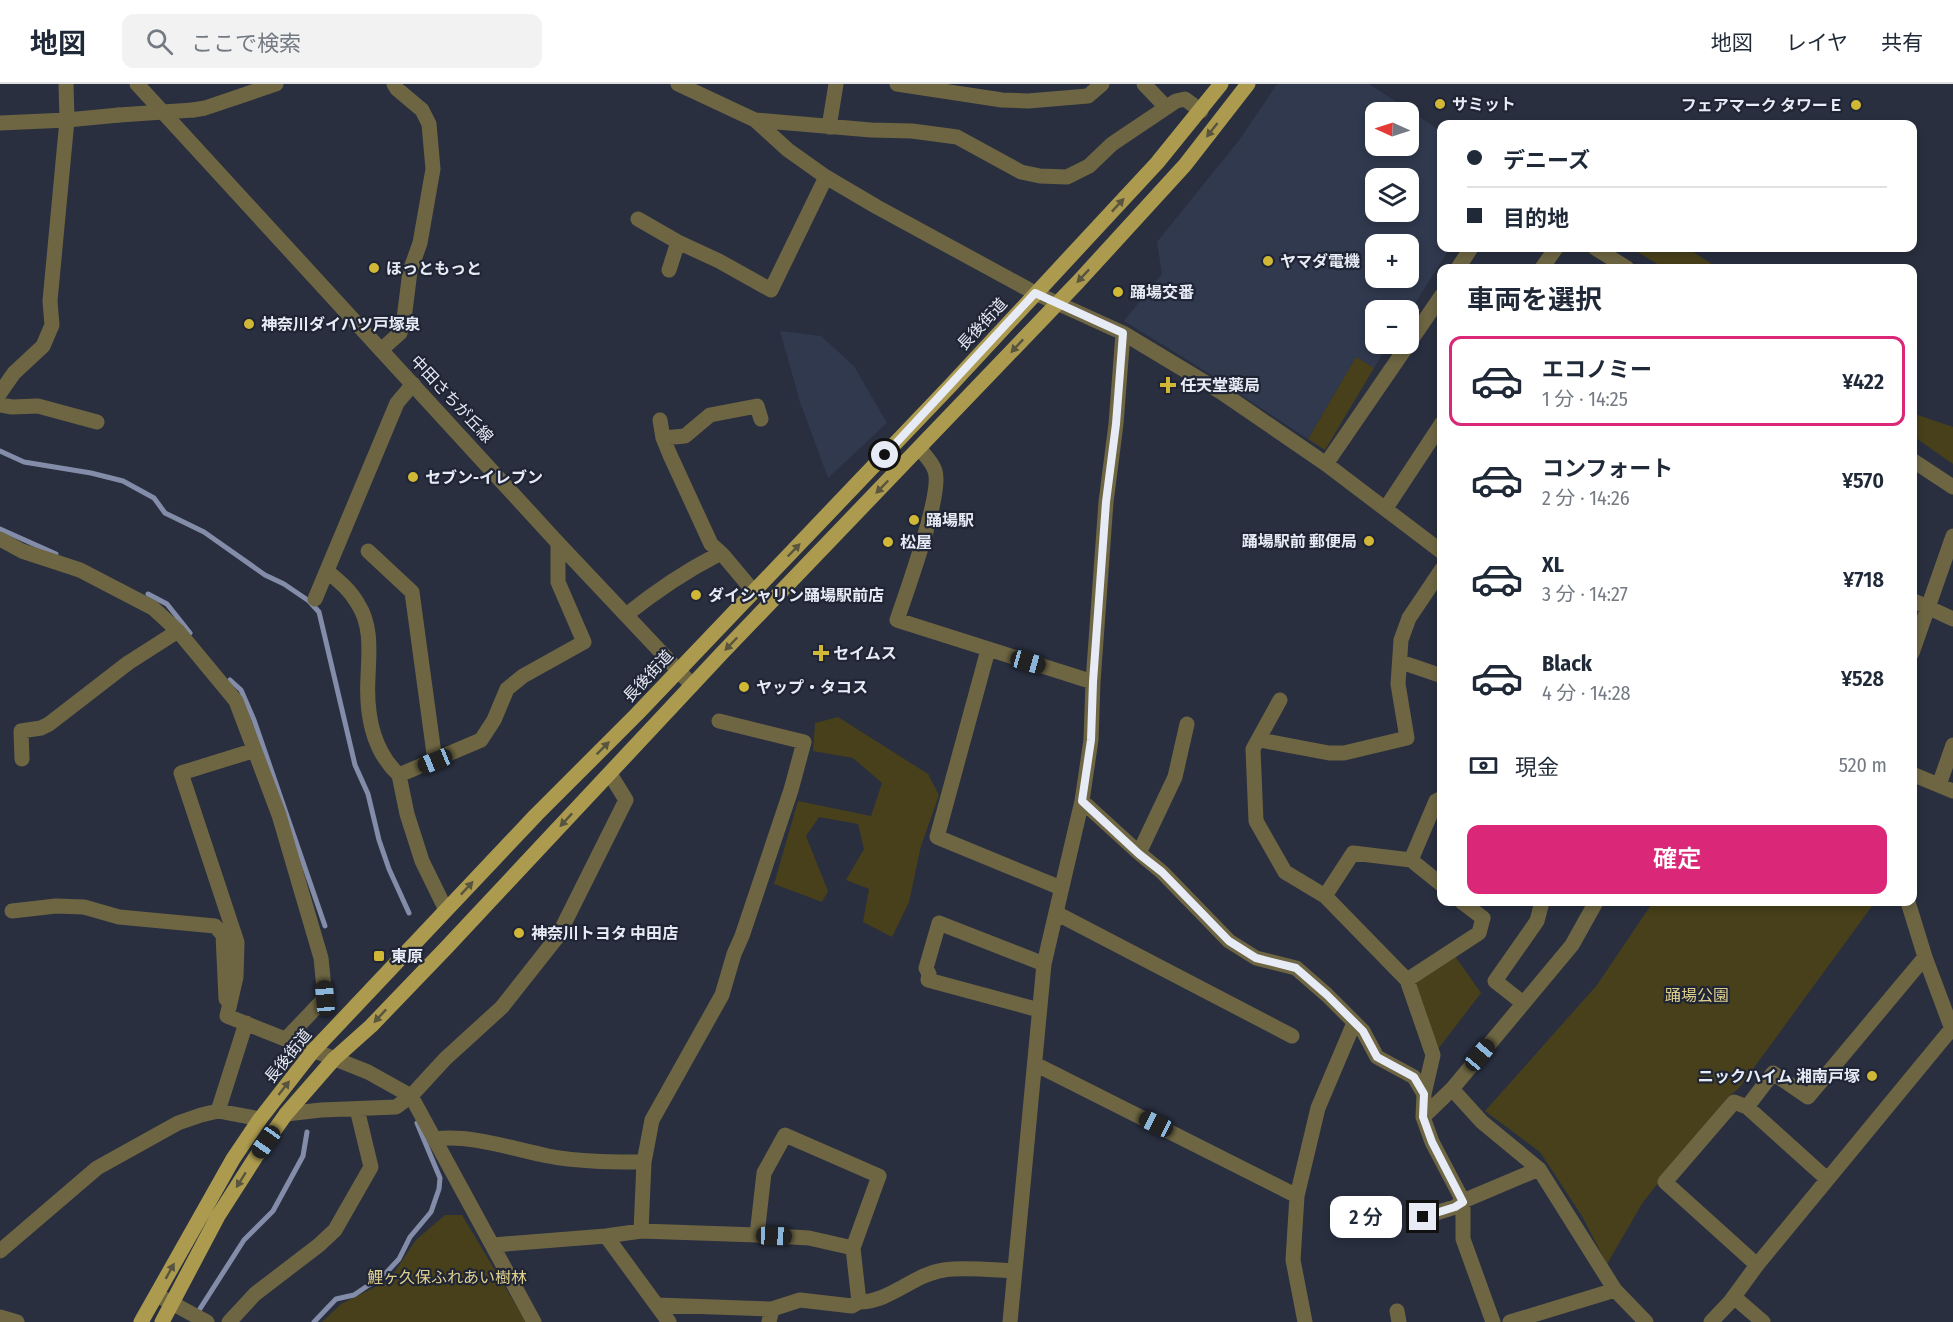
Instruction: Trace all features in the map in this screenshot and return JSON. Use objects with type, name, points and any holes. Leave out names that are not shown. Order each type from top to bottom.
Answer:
[{"type":"main road","name":"長後街道","points":[[141,1322],[233,1159],[260,1119],[313,1051],[754,592],[1157,164],[1221,84]]},
{"type":"main road","points":[[162,1322],[179,1306],[218,1216],[257,1155],[286,1114],[334,1059],[371,1026],[692,685],[1057,304],[1185,165],[1248,84]]},
{"type":"street","points":[[0,393],[14,372],[43,346],[52,325],[50,301],[67,120],[66,84]]},
{"type":"street","name":"中田さちが丘線","points":[[137,84],[558,543],[692,685]]},
{"type":"street","points":[[0,123],[193,110],[276,84]]},
{"type":"street","points":[[381,350],[400,333],[410,271],[420,243],[434,169],[429,124],[422,110],[394,84]]},
{"type":"street","points":[[678,84],[755,120],[788,150],[826,177],[953,250],[1057,304],[1123,333],[1221,392],[1326,464],[1437,548]]},
{"type":"street","points":[[829,127],[836,84]]},
{"type":"street","points":[[897,84],[1002,100],[1028,100],[1088,96],[1102,84]]},
{"type":"street","points":[[1144,84],[1165,106]]},
{"type":"street","points":[[755,120],[829,127],[912,131],[957,137],[1021,172],[1040,176],[1067,177],[1089,166],[1112,144],[1165,106],[1185,99],[1201,111]]},
{"type":"street","points":[[638,219],[771,290],[826,177]]},
{"type":"street","points":[[669,270],[678,242]]},
{"type":"street","points":[[1601,252],[1621,264]]},
{"type":"street","points":[[1326,464],[1437,308]]},
{"type":"street","points":[[1010,1322],[1044,964],[1082,801],[1091,740],[1106,502],[1116,424],[1123,333]]},
{"type":"street","points":[[315,599],[397,403],[413,384]]},
{"type":"street","points":[[0,405],[38,406],[97,422]]},
{"type":"street","points":[[663,438],[685,436],[710,415],[756,406],[761,419]]},
{"type":"street","points":[[660,420],[663,438],[711,544],[754,592]]},
{"type":"street","points":[[1386,508],[1437,431]]},
{"type":"street","points":[[919,448],[935,471],[936,485],[927,527],[897,620],[1093,682]]},
{"type":"street","points":[[1917,463],[1953,487]]},
{"type":"street","points":[[1917,639],[1953,536]]},
{"type":"street","points":[[0,538],[22,550],[80,570],[153,608],[178,631],[236,701],[279,815],[321,958],[325,998],[286,1039]]},
{"type":"street","points":[[399,775],[481,740],[494,720],[507,689],[523,676],[584,642],[558,582],[558,543]]},
{"type":"street","points":[[368,551],[412,592],[435,761]]},
{"type":"street","points":[[626,615],[681,574],[717,555],[723,555]]},
{"type":"street","points":[[327,571],[346,587],[360,606],[370,647],[368,705],[374,738],[392,768],[399,775],[407,814],[422,861],[446,910]]},
{"type":"street","points":[[1260,740],[1329,753],[1344,753],[1407,738],[1398,684],[1401,640],[1409,618],[1437,576]]},
{"type":"street","points":[[1917,602],[1953,619]]},
{"type":"street","points":[[22,759],[21,731],[41,728],[49,724],[128,663],[178,631]]},
{"type":"street","points":[[988,650],[937,837],[1061,888]]},
{"type":"street","points":[[1401,662],[1437,674]]},
{"type":"street","points":[[1280,700],[1253,749],[1256,821],[1285,872],[1325,897],[1407,980],[1433,1055],[1424,1094],[1423,1117],[1432,1142],[1463,1202],[1463,1239],[1493,1322]]},
{"type":"street","points":[[641,1232],[644,1162],[652,1120],[722,995],[791,790],[804,742],[719,721]]},
{"type":"street","points":[[1139,854],[1175,777],[1187,724]]},
{"type":"street","points":[[1917,776],[1946,788],[1953,745]]},
{"type":"street","points":[[227,1016],[236,977],[237,942],[181,773],[249,752],[254,748]]},
{"type":"street","points":[[286,1114],[396,1107],[411,1096],[445,1059],[502,1007],[558,936],[626,800],[610,774]]},
{"type":"street","points":[[1411,860],[1437,800]]},
{"type":"street","points":[[1082,801],[1139,854],[1162,872],[1229,941],[1256,958],[1296,968],[1363,1031],[1377,1057],[1414,1077],[1424,1094]]},
{"type":"street","points":[[1325,897],[1353,853],[1411,860],[1437,881]]},
{"type":"street","points":[[12,911],[56,906],[84,908],[119,917],[215,926],[223,935],[227,1016]]},
{"type":"street","points":[[1407,980],[1479,933],[1483,918],[1467,906]]},
{"type":"street","points":[[1523,1003],[1495,981],[1537,921],[1541,906]]},
{"type":"street","points":[[1423,1117],[1452,1089],[1572,945],[1594,906]]},
{"type":"street","points":[[1711,1322],[1734,1297],[1827,1179],[1953,1029],[1925,957],[1909,906]]},
{"type":"street","points":[[1056,913],[1292,1036]]},
{"type":"street","points":[[1039,1010],[928,980],[929,974],[926,968],[939,923],[1044,964]]},
{"type":"street","points":[[1747,1107],[1773,1073],[1808,1097],[1925,957]]},
{"type":"street","points":[[227,1016],[368,1072],[411,1096],[534,1322]]},
{"type":"street","points":[[218,1111],[246,1023]]},
{"type":"street","points":[[1305,1322],[1293,1260],[1297,1196],[1318,1108],[1354,1023]]},
{"type":"street","points":[[1035,1064],[1297,1196]]},
{"type":"street","points":[[1452,1089],[1482,1122],[1539,1169],[1616,1290],[1646,1322]]},
{"type":"street","points":[[1757,1265],[1665,1182],[1734,1102],[1747,1107],[1827,1179]]},
{"type":"street","points":[[229,1322],[255,1294],[335,1230],[371,1167],[357,1109]]},
{"type":"street","points":[[0,1251],[97,1168],[178,1124],[218,1111],[260,1119]]},
{"type":"street","points":[[757,1235],[764,1173],[785,1135],[879,1176],[853,1248],[858,1302]]},
{"type":"street","points":[[435,1139],[452,1136],[550,1156],[600,1162],[644,1162]]},
{"type":"street","points":[[1423,1217],[1455,1207],[1539,1169]]},
{"type":"street","points":[[493,1245],[641,1232],[809,1238],[853,1248]]},
{"type":"street","points":[[606,1236],[669,1322]]},
{"type":"street","points":[[657,1305],[771,1315],[800,1300],[852,1306],[858,1302],[868,1302],[944,1270],[1014,1271]]},
{"type":"street","points":[[1510,1322],[1616,1290]]},
{"type":"street","points":[[157,1295],[207,1322]]},
{"type":"street","points":[[1734,1297],[1763,1322]]},
{"type":"street","points":[[0,1317],[17,1322]]},
{"type":"shaded area","name":"ヤマダ電機","points":[[1277,84],[1369,84],[1397,102],[1365,102],[1365,156],[1419,156],[1419,117],[1437,128],[1437,252],[1447,252],[1440,264],[1437,264],[1437,269],[1417,300],[1365,300],[1365,354],[1383,354],[1374,368],[1356,357],[1308,439],[1124,321],[1162,274],[1157,242],[1240,139]]},
{"type":"shaded area","points":[[780,331],[821,336],[854,366],[887,423],[828,478],[800,402]]},
{"type":"green space","points":[[1638,252],[1693,252],[1712,264],[1657,264]]},
{"type":"green space","points":[[1356,357],[1374,368],[1325,450],[1308,439]]},
{"type":"green space","points":[[1917,415],[1953,427],[1953,464],[1917,439]]},
{"type":"green space","points":[[838,717],[928,774],[939,795],[921,846],[909,902],[892,937],[863,922],[869,889],[846,880],[864,849],[858,824],[819,817],[806,836],[828,891],[822,902],[774,884],[798,801],[871,816],[882,783],[853,758],[813,751],[815,723]]},
{"type":"green space","name":"踊場公園","points":[[1650,906],[1872,906],[1739,1088],[1727,1098],[1643,1202],[1607,1264],[1582,1216],[1540,1152],[1485,1111],[1597,985]]},
{"type":"green space","points":[[1455,956],[1481,993],[1438,1049],[1415,982]]},
{"type":"green space","name":"鯉ヶ久保ふれあい樹林","points":[[445,1215],[462,1215],[526,1322],[322,1322],[341,1304],[389,1280],[416,1240]]},
{"type":"waterway","points":[[0,451],[24,462],[91,473],[123,481],[154,498],[165,513],[204,532],[265,575],[284,584],[309,601],[319,612],[355,765],[368,794],[379,840],[389,869],[409,913]]},
{"type":"waterway","points":[[0,529],[56,554]]},
{"type":"waterway","points":[[148,594],[167,604],[190,633]]},
{"type":"waterway","points":[[230,680],[241,690],[254,720],[325,926]]},
{"type":"waterway","points":[[314,1322],[336,1299],[354,1295],[385,1274],[399,1259],[410,1237],[431,1212],[439,1189],[440,1178],[417,1123]]},
{"type":"waterway","points":[[196,1315],[244,1240],[273,1211],[303,1156],[307,1132]]},
{"type":"place","name":"サミット","points":[[1440,104]]},
{"type":"place","name":"フェアマーク タワーＥ","points":[[1856,105]]},
{"type":"place","name":"ヤマダ電機","points":[[1268,261]]},
{"type":"place","name":"ほっともっと","points":[[374,268]]},
{"type":"place","name":"踊場交番","points":[[1118,292]]},
{"type":"place","name":"神奈川ダイハツ戸塚泉","points":[[249,324]]},
{"type":"place","name":"任天堂薬局","points":[[1168,385]]},
{"type":"place","name":"セブン-イレブン","points":[[413,477]]},
{"type":"place","name":"踊場駅","points":[[914,520]]},
{"type":"place","name":"踊場駅前 郵便局","points":[[1369,541]]},
{"type":"place","name":"松屋","points":[[888,542]]},
{"type":"place","name":"ダイシャリン踊場駅前店","points":[[696,595]]},
{"type":"place","name":"セイムス","points":[[821,653]]},
{"type":"place","name":"ヤップ・タコス","points":[[744,687]]},
{"type":"place","name":"神奈川トヨタ 中田店","points":[[519,933]]},
{"type":"place","name":"東原","points":[[379,956]]},
{"type":"place","name":"ニックハイム 湘南戸塚","points":[[1872,1076]]},
{"type":"route","points":[[885,455],[1035,293],[1123,333],[1116,424],[1106,502],[1091,740],[1082,801],[1139,854],[1162,872],[1229,941],[1256,958],[1296,968],[1363,1031],[1377,1057],[1414,1077],[1424,1094],[1423,1117],[1432,1142],[1463,1202],[1455,1207],[1423,1217]]}]
